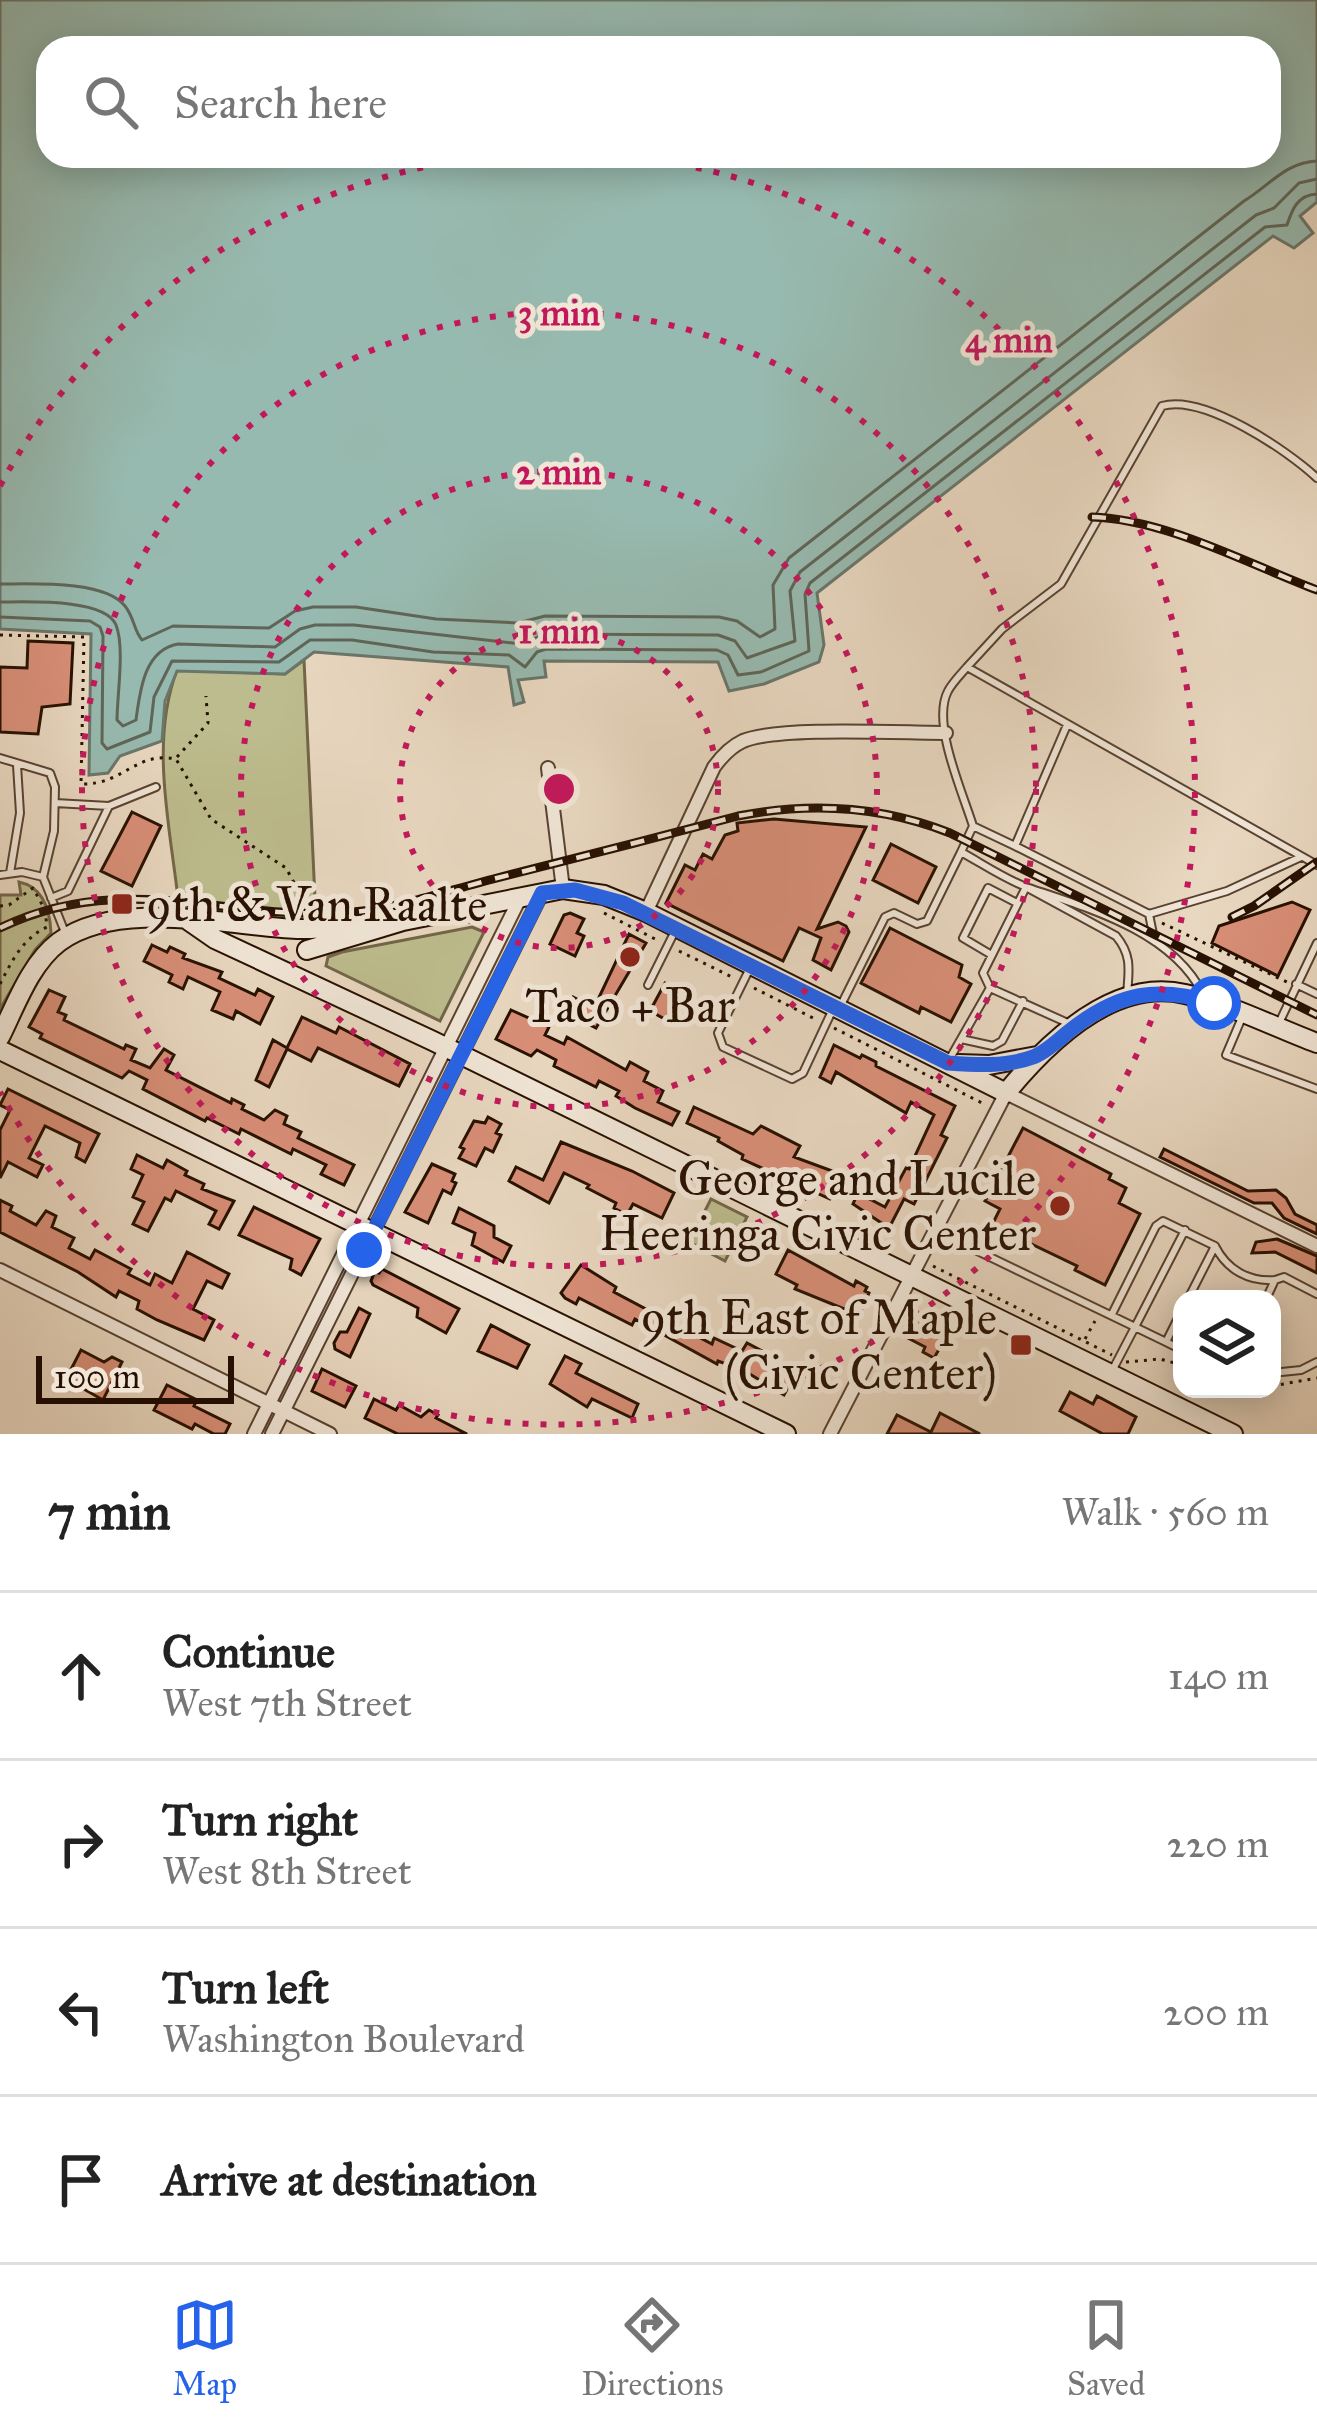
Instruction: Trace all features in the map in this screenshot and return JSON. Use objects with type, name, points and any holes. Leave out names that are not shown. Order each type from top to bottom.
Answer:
[{"type":"street","points":[[646,912],[714,767],[724,753],[745,740],[776,735],[946,733]]},
{"type":"street","points":[[548,768],[563,889]]},
{"type":"street","points":[[307,950],[404,921],[563,889],[604,895],[646,912],[672,936],[747,974],[948,1063],[1002,1102],[1317,1246]]},
{"type":"street","points":[[453,1051],[542,893]]},
{"type":"street","points":[[272,1434],[520,898]]},
{"type":"street","points":[[0,1037],[38,964],[67,938],[102,923],[136,919],[307,925],[404,921]]},
{"type":"street","points":[[189,921],[215,938],[911,1276],[1114,1366],[1233,1434]]},
{"type":"street","points":[[307,925],[306,966],[312,982]]},
{"type":"street","points":[[830,1434],[911,1276],[941,1234],[1002,1102],[1036,1056],[1096,1011],[1127,998],[1171,992],[1206,1000],[1317,1043]]},
{"type":"street","points":[[0,1050],[787,1434]]},
{"type":"street","points":[[948,1063],[989,1065],[1036,1056]]},
{"type":"street","points":[[254,1434],[365,1229]]},
{"type":"street","points":[[0,1270],[330,1434]]},
{"type":"lane","points":[[747,974],[718,1033],[723,1047],[792,1079],[803,1073],[886,917],[894,913],[917,924],[927,921],[974,826],[946,733],[946,693],[1001,629],[1061,584],[1162,406],[1174,403],[1217,415],[1298,460],[1317,478]]},
{"type":"lane","points":[[967,667],[1317,865]]},
{"type":"lane","points":[[1015,846],[1067,725]]},
{"type":"lane","points":[[0,758],[50,772],[55,803],[53,844],[44,877],[67,938]]},
{"type":"lane","points":[[10,873],[20,813],[17,765]]},
{"type":"lane","points":[[55,803],[110,806],[156,787]]},
{"type":"lane","points":[[52,898],[68,891],[110,806]]},
{"type":"lane","points":[[974,826],[1150,915],[1227,891],[1301,857]]},
{"type":"lane","points":[[961,852],[1116,936],[1130,962],[1127,998]]},
{"type":"lane","points":[[0,875],[44,877]]},
{"type":"lane","points":[[1026,887],[983,973],[990,988],[1074,1027]]},
{"type":"lane","points":[[1026,887],[1052,893],[1154,941],[1192,973],[1206,1000]]},
{"type":"lane","points":[[990,953],[963,938],[988,888],[1018,903]]},
{"type":"lane","points":[[1150,915],[1154,941]]},
{"type":"lane","points":[[648,985],[672,936]]},
{"type":"lane","points":[[1277,1028],[1317,943]]},
{"type":"lane","points":[[1296,985],[1317,994]]},
{"type":"lane","points":[[948,1063],[990,988]]},
{"type":"lane","points":[[961,1039],[993,1046],[1002,1041],[1023,1001]]},
{"type":"lane","points":[[1243,1014],[1226,1054],[1317,1089]]},
{"type":"lane","points":[[1111,1315],[1156,1226],[1168,1222],[1215,1246],[1239,1273],[1275,1280],[1283,1277],[1317,1294]]},
{"type":"lane","points":[[1114,1366],[1185,1230]]},
{"type":"lane","points":[[941,1234],[1173,1346]]},
{"type":"lane","points":[[1193,1290],[1215,1246]]},
{"type":"lane","points":[[1270,1290],[1275,1280]]},
{"type":"lane","points":[[1166,1342],[1173,1328]]},
{"type":"lane","points":[[1281,1372],[1317,1363]]},
{"type":"path","points":[[0,634],[84,637],[81,784],[104,784],[158,757],[176,759]]},
{"type":"path","points":[[176,759],[208,723],[206,696]]},
{"type":"path","points":[[176,759],[211,819],[286,868],[307,903],[307,925]]},
{"type":"path","points":[[0,905],[9,905],[33,888],[45,910],[46,927],[33,933],[16,953],[0,984]]},
{"type":"path","points":[[606,914],[672,936],[834,1013],[1002,1102]]},
{"type":"path","points":[[1150,915],[1296,985]]},
{"type":"path","points":[[941,1234],[932,1265],[1084,1341],[1114,1366],[1160,1359],[1173,1363]]},
{"type":"path","points":[[1084,1341],[1100,1310]]},
{"type":"path","points":[[1281,1384],[1317,1378]]},
{"type":"shaded area","points":[[304,660],[316,921],[231,917],[179,907],[163,757],[164,727],[177,670],[285,674]]},
{"type":"shaded area","points":[[19,882],[44,901],[51,933],[35,950],[0,1009],[0,895],[21,895]]},
{"type":"shaded area","points":[[472,927],[484,932],[440,1021],[326,966],[328,957],[342,952]]},
{"type":"shaded area","points":[[711,1199],[747,1217],[725,1261],[689,1242]]},
{"type":"water","points":[[0,0],[1317,0],[1317,202],[1300,216],[1313,233],[1294,248],[1273,236],[817,593],[824,645],[819,662],[764,684],[729,691],[718,662],[544,661],[546,677],[518,680],[524,702],[514,705],[508,667],[314,652],[285,674],[177,671],[165,701],[162,741],[120,756],[108,773],[89,775],[91,634],[0,629]]},
{"type":"building","points":[[28,641],[73,643],[70,704],[42,707],[38,734],[0,732],[0,667],[27,668]]},
{"type":"building","points":[[132,812],[161,826],[132,886],[101,871]]},
{"type":"building","points":[[774,819],[866,827],[817,929],[838,922],[849,932],[831,970],[813,960],[821,938],[799,928],[783,961],[666,903],[685,865],[695,870],[703,854],[712,859],[725,835],[738,831],[737,823]]},
{"type":"building","points":[[891,844],[936,867],[918,903],[873,880]]},
{"type":"building","points":[[1292,902],[1310,910],[1278,976],[1212,943],[1219,926]]},
{"type":"building","points":[[564,915],[584,919],[577,933],[584,936],[575,956],[550,944]]},
{"type":"building","points":[[890,928],[962,965],[959,977],[971,984],[951,1022],[921,1007],[919,1013],[861,983]]},
{"type":"building","points":[[629,934],[646,943],[596,1028],[565,1012],[573,997],[594,1008]]},
{"type":"building","points":[[152,945],[185,954],[183,958],[222,972],[219,978],[255,995],[258,989],[273,997],[260,1024],[236,1011],[233,1019],[212,1010],[220,992],[188,977],[183,989],[169,982],[172,975],[144,961]]},
{"type":"building","points":[[665,983],[687,994],[672,1023],[650,1011]]},
{"type":"building","points":[[49,990],[65,997],[58,1012],[66,1015],[64,1020],[124,1049],[126,1045],[136,1049],[131,1060],[150,1068],[164,1049],[174,1055],[166,1070],[244,1105],[242,1109],[264,1120],[275,1110],[287,1116],[284,1124],[301,1132],[298,1138],[354,1165],[344,1185],[321,1174],[326,1165],[293,1149],[291,1154],[241,1129],[239,1134],[205,1121],[143,1089],[147,1080],[129,1071],[122,1078],[40,1038],[42,1034],[29,1027]]},
{"type":"building","points":[[511,1010],[549,1027],[545,1035],[564,1044],[567,1037],[626,1070],[630,1062],[648,1072],[644,1081],[663,1091],[658,1102],[679,1112],[672,1125],[635,1108],[616,1096],[619,1091],[599,1081],[596,1087],[554,1066],[556,1060],[537,1050],[531,1056],[496,1039]]},
{"type":"building","points":[[302,1017],[336,1033],[339,1027],[410,1064],[399,1086],[318,1048],[311,1061],[287,1049],[269,1087],[256,1080],[273,1040],[287,1048]]},
{"type":"building","points":[[834,1045],[876,1062],[955,1106],[941,1135],[947,1138],[914,1204],[904,1199],[889,1228],[853,1204],[858,1193],[885,1207],[934,1115],[911,1102],[906,1113],[836,1072],[831,1083],[820,1077]]},
{"type":"building","points":[[8,1089],[99,1134],[85,1162],[76,1157],[80,1143],[45,1126],[29,1158],[43,1165],[37,1177],[8,1162],[0,1178],[0,1130],[10,1110],[0,1105]]},
{"type":"building","points":[[694,1107],[753,1134],[761,1126],[800,1146],[794,1157],[843,1175],[836,1194],[830,1199],[742,1159],[743,1155],[719,1138],[687,1123]]},
{"type":"building","points":[[488,1117],[501,1124],[496,1133],[501,1135],[493,1152],[485,1148],[476,1166],[459,1158],[464,1149],[460,1147],[474,1121],[485,1123]]},
{"type":"building","name":"George and Lucile Heeringa Civic Center","points":[[1023,1128],[1111,1174],[1109,1179],[1126,1188],[1119,1203],[1140,1214],[1105,1285],[1075,1270],[1077,1266],[992,1225],[1000,1209],[985,1201]]},
{"type":"building","points":[[561,1142],[674,1193],[662,1218],[633,1204],[627,1215],[589,1185],[564,1173],[549,1203],[509,1181],[516,1167],[543,1180]]},
{"type":"building","points":[[1164,1149],[1248,1191],[1276,1190],[1295,1214],[1317,1225],[1317,1234],[1284,1218],[1272,1203],[1254,1203],[1160,1157]]},
{"type":"building","points":[[137,1155],[163,1168],[167,1160],[204,1184],[202,1189],[234,1201],[219,1229],[209,1224],[216,1211],[176,1191],[171,1201],[165,1198],[148,1231],[133,1224],[144,1202],[133,1197],[143,1175],[131,1169]]},
{"type":"building","points":[[432,1164],[455,1174],[452,1181],[456,1183],[451,1194],[443,1190],[428,1223],[405,1212]]},
{"type":"building","points":[[0,1200],[36,1225],[46,1211],[56,1216],[52,1227],[74,1238],[69,1248],[90,1259],[95,1250],[150,1285],[155,1274],[172,1283],[187,1252],[229,1274],[222,1288],[207,1281],[193,1309],[214,1320],[204,1340],[157,1320],[137,1309],[139,1301],[119,1291],[116,1297],[0,1232]]},
{"type":"building","points":[[254,1207],[320,1239],[301,1275],[290,1269],[292,1259],[239,1235]]},
{"type":"building","points":[[459,1208],[494,1226],[494,1237],[511,1246],[503,1262],[472,1245],[475,1233],[453,1223]]},
{"type":"building","points":[[1277,1239],[1317,1256],[1317,1273],[1275,1252],[1252,1253],[1256,1242]]},
{"type":"building","points":[[788,1250],[854,1286],[856,1281],[867,1287],[859,1315],[795,1289],[797,1285],[776,1274]]},
{"type":"building","points":[[581,1265],[616,1287],[614,1292],[712,1344],[714,1338],[742,1351],[747,1343],[764,1352],[760,1360],[792,1380],[784,1395],[745,1371],[717,1364],[635,1319],[632,1325],[579,1298],[576,1304],[565,1298],[561,1293]]},
{"type":"building","points":[[382,1269],[459,1309],[446,1333],[417,1317],[418,1308],[373,1285],[375,1271]]},
{"type":"building","points":[[359,1308],[370,1314],[350,1357],[335,1349],[334,1343],[340,1332],[347,1332]]},
{"type":"building","points":[[915,1316],[949,1332],[934,1358],[904,1336]]},
{"type":"building","points":[[491,1325],[529,1345],[517,1368],[478,1351]]},
{"type":"building","points":[[81,1350],[104,1362],[112,1357],[122,1362],[103,1400],[66,1379]]},
{"type":"building","points":[[565,1356],[581,1364],[576,1373],[638,1404],[632,1418],[592,1399],[587,1407],[550,1384]]},
{"type":"building","points":[[322,1369],[356,1386],[345,1407],[312,1391]]},
{"type":"building","points":[[167,1385],[197,1400],[194,1406],[230,1424],[225,1434],[195,1424],[192,1429],[154,1410]]},
{"type":"building","points":[[1070,1392],[1093,1404],[1097,1396],[1136,1417],[1128,1434],[1103,1434],[1060,1411]]},
{"type":"building","points":[[374,1399],[421,1417],[429,1410],[467,1434],[398,1434],[365,1418]]},
{"type":"building","points":[[940,1413],[980,1434],[887,1434],[897,1415],[931,1432]]},
{"type":"railway","points":[[1092,517],[1177,534],[1317,590]]},
{"type":"railway","points":[[0,928],[47,910],[93,901],[137,899],[316,913],[363,911],[738,816],[846,809],[898,817],[950,833],[1317,1015]]},
{"type":"railway","points":[[1232,917],[1317,862]]},
{"type":"place","name":"9th & Van Raalte","points":[[122,904]]},
{"type":"place","name":"Taco + Bar","points":[[630,957]]},
{"type":"place","name":"George and Lucile Heeringa Civic Center","points":[[1060,1206]]},
{"type":"place","name":"9th East of Maple (Civic Center)","points":[[1021,1345]]},
{"type":"route","points":[[364,1250],[542,893],[592,892],[646,912],[948,1063],[989,1065],[1036,1056],[1096,1011],[1135,995],[1183,993],[1214,1003]]}]
